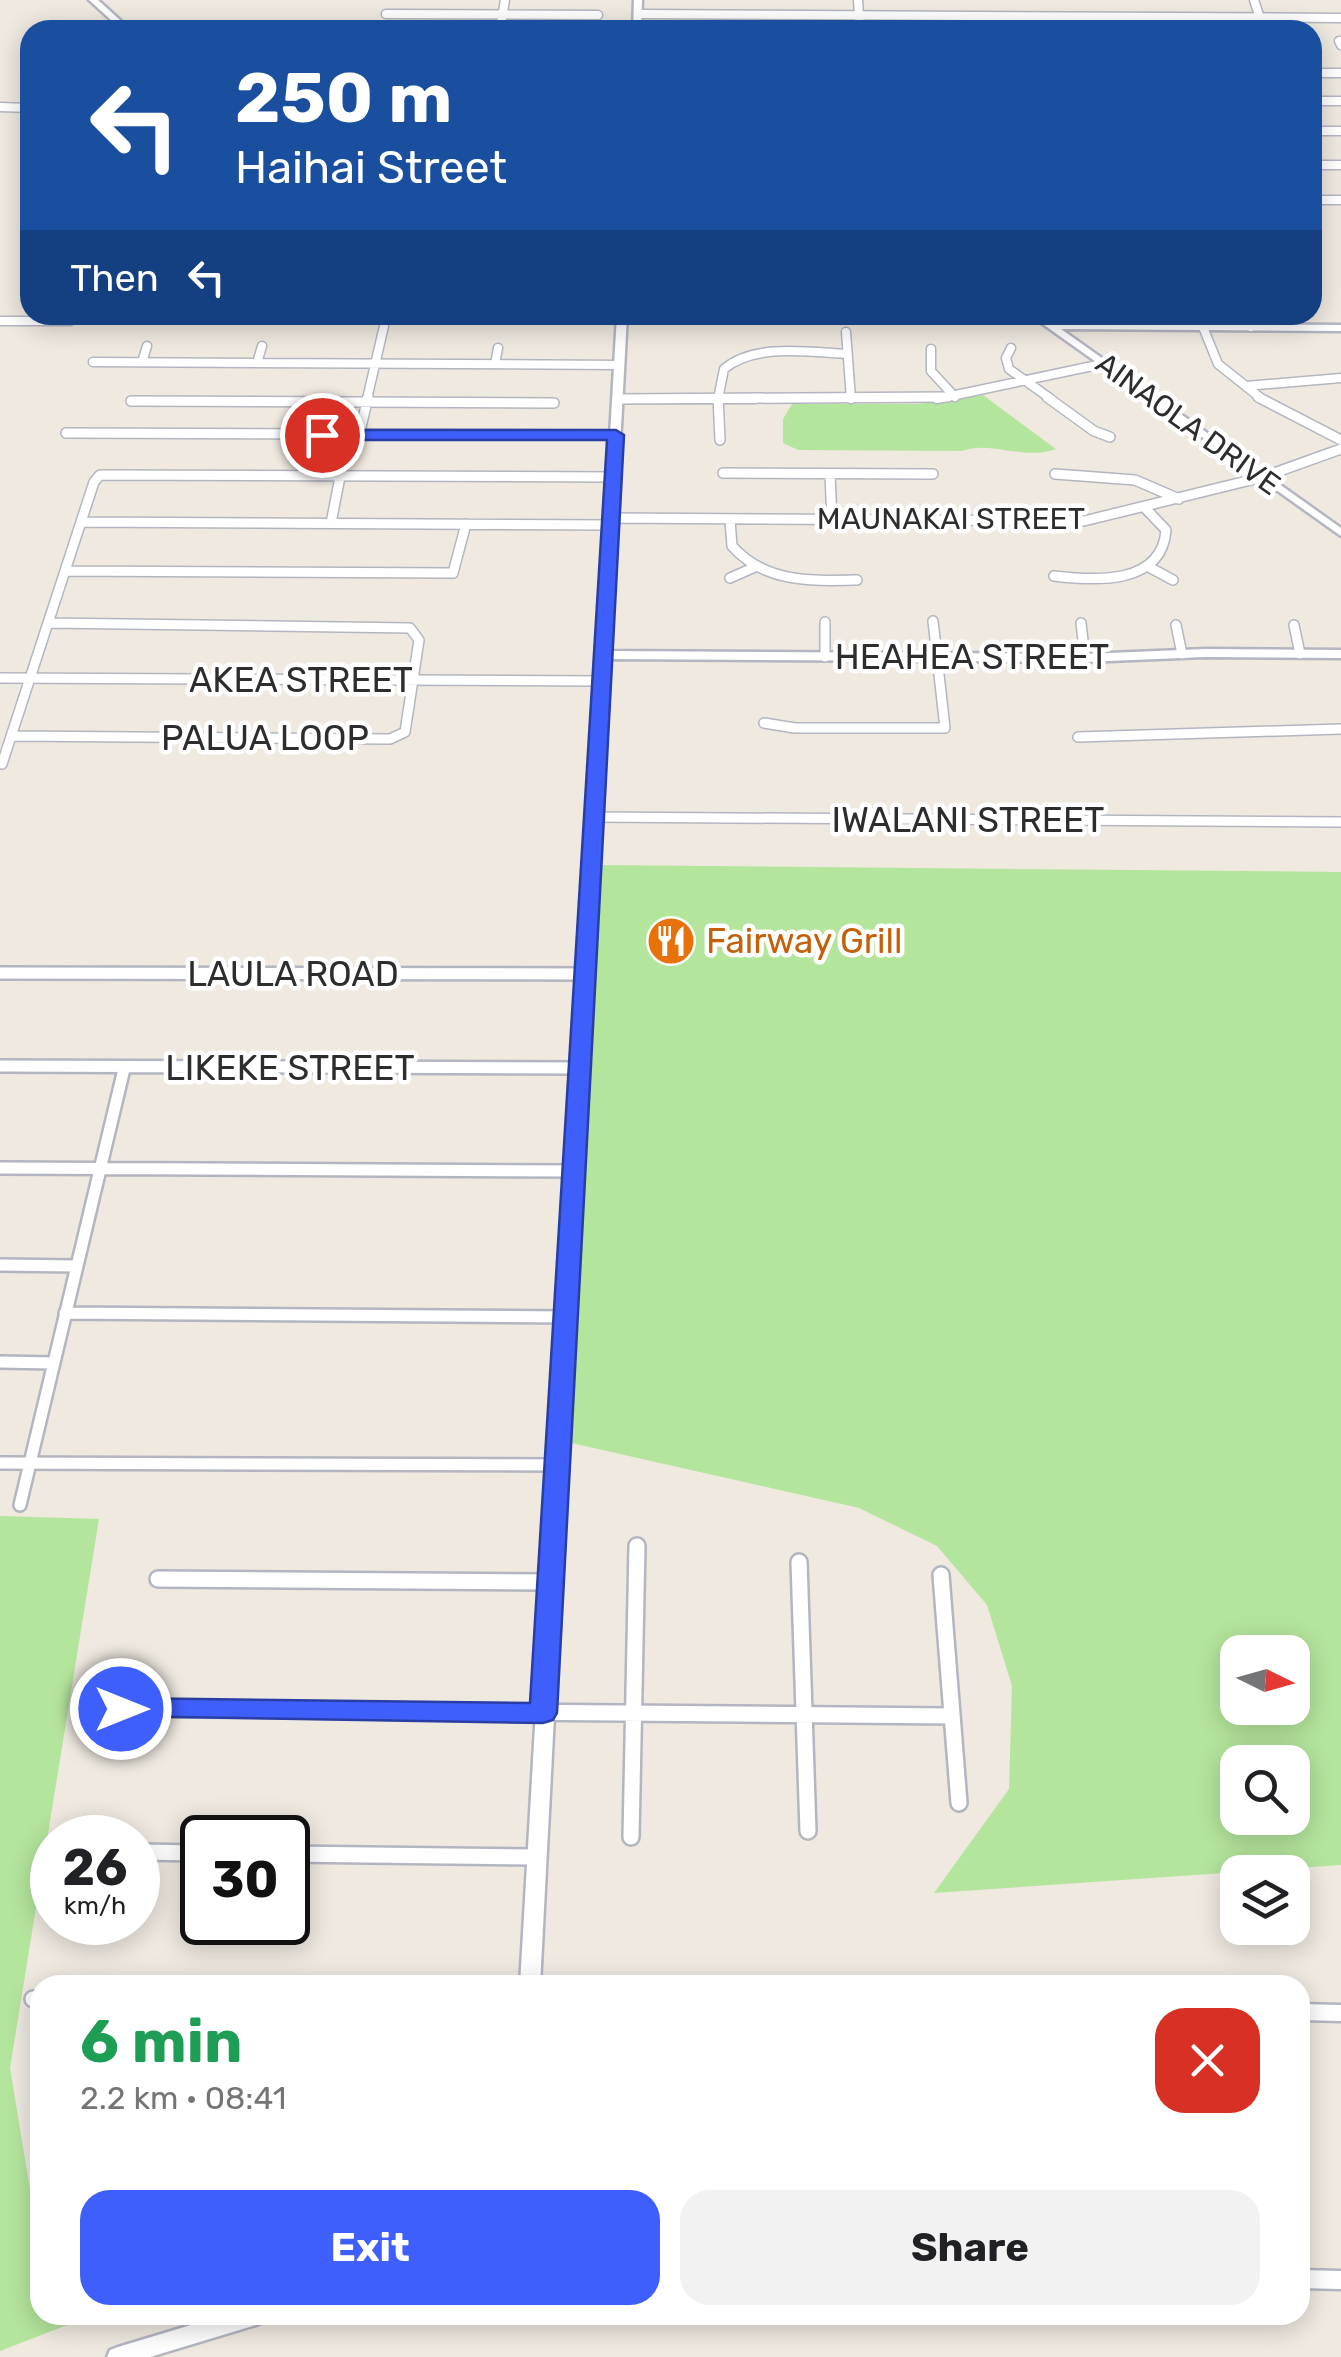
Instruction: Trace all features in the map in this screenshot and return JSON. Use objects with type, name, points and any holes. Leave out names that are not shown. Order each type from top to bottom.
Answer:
[{"type":"street","points":[[94,0],[116,20]]},
{"type":"street","points":[[501,20],[504,0]]},
{"type":"street","points":[[638,0],[638,20]]},
{"type":"street","points":[[858,0],[859,20]]},
{"type":"street","points":[[1254,0],[1260,20]]},
{"type":"street","points":[[386,14],[598,15]]},
{"type":"street","points":[[638,14],[1341,18]]},
{"type":"street","points":[[530,1975],[622,325]]},
{"type":"street","points":[[359,436],[384,326]]},
{"type":"street","points":[[1052,326],[1341,328]]},
{"type":"street","name":"AINAOLA DRIVE","points":[[1052,326],[1341,533]]},
{"type":"street","points":[[1203,328],[1217,363],[1301,423],[1341,440]]},
{"type":"street","points":[[846,332],[851,400]]},
{"type":"street","points":[[142,362],[147,346]]},
{"type":"street","points":[[258,363],[262,346]]},
{"type":"street","points":[[496,364],[498,348]]},
{"type":"street","points":[[1011,348],[1007,364],[1022,380],[1094,432],[1110,437]]},
{"type":"street","points":[[931,349],[931,371],[956,397]]},
{"type":"street","points":[[720,440],[722,374],[743,358],[772,353],[847,354]]},
{"type":"street","points":[[92,362],[620,365]]},
{"type":"street","points":[[618,399],[956,397],[1102,364]]},
{"type":"street","points":[[1246,386],[1341,378]]},
{"type":"street","points":[[131,402],[554,403]]},
{"type":"street","points":[[66,433],[616,435]]},
{"type":"street","name":"MAUNAKAI STREET","points":[[81,522],[1066,522],[1145,508],[1263,478],[1341,449]]},
{"type":"street","points":[[722,473],[933,474]]},
{"type":"street","points":[[830,474],[832,520]]},
{"type":"street","points":[[1055,474],[1127,476],[1150,482],[1179,498]]},
{"type":"street","points":[[2,764],[94,482],[100,475],[614,477]]},
{"type":"street","points":[[331,523],[340,476]]},
{"type":"street","points":[[1054,576],[1106,578],[1147,566],[1166,550],[1167,540],[1166,530],[1145,508]]},
{"type":"street","points":[[730,520],[732,546],[754,567],[796,580],[857,580]]},
{"type":"street","points":[[66,572],[453,572],[466,524]]},
{"type":"street","points":[[1147,566],[1173,580]]},
{"type":"street","points":[[730,578],[754,567]]},
{"type":"street","points":[[825,622],[825,657]]},
{"type":"street","points":[[764,723],[795,728],[945,728],[933,622]]},
{"type":"street","points":[[1081,622],[1085,658]]},
{"type":"street","name":"PALUA LOOP","points":[[13,736],[390,739],[405,732],[419,640],[416,632],[401,626],[50,623]]},
{"type":"street","points":[[1176,625],[1182,654]]},
{"type":"street","points":[[1294,625],[1300,654]]},
{"type":"street","name":"HEAHEA STREET","points":[[604,655],[1085,658],[1341,654]]},
{"type":"street","name":"AKEA STREET","points":[[0,678],[602,681]]},
{"type":"street","points":[[1078,738],[1176,738],[1249,729],[1341,730]]},
{"type":"street","name":"IWALANI STREET","points":[[595,817],[1341,822]]},
{"type":"street","name":"LAULA ROAD","points":[[0,973],[586,974]]},
{"type":"street","name":"LIKEKE STREET","points":[[0,1066],[581,1068]]},
{"type":"street","points":[[20,1505],[124,1068]]},
{"type":"street","points":[[0,1168],[574,1171]]},
{"type":"street","points":[[0,1265],[77,1266]]},
{"type":"street","points":[[65,1314],[566,1317]]},
{"type":"street","points":[[0,1362],[54,1363]]},
{"type":"street","points":[[0,1463],[558,1466]]},
{"type":"street","points":[[631,1837],[637,1546]]},
{"type":"street","points":[[800,1562],[808,1831]]},
{"type":"street","points":[[942,1575],[958,1803]]},
{"type":"street","points":[[158,1578],[553,1582]]},
{"type":"street","points":[[83,1708],[951,1716]]},
{"type":"street","points":[[310,1854],[536,1858]]},
{"type":"street","points":[[1310,2012],[1341,2013]]},
{"type":"street","points":[[1310,2279],[1341,2280]]},
{"type":"street","points":[[118,2357],[223,2325]]},
{"type":"green space","points":[[983,395],[1056,449],[1031,453],[985,448],[798,450],[783,443],[783,419],[792,404],[918,404]]},
{"type":"green space","points":[[598,865],[1341,872],[1341,1865],[1310,1867],[1310,1855],[1220,1855],[1220,1873],[934,1893],[1009,1789],[1012,1686],[987,1605],[937,1546],[859,1508],[567,1442]]},
{"type":"green space","points":[[0,1516],[99,1519],[51,1815],[30,1815],[30,1945],[10,2068],[30,2189],[30,2325],[67,2325],[0,2351]]},
{"type":"place","name":"Fairway Grill","points":[[671,941]]},
{"type":"route","points":[[121,1709],[543,1713],[616,435],[322,435]]}]
